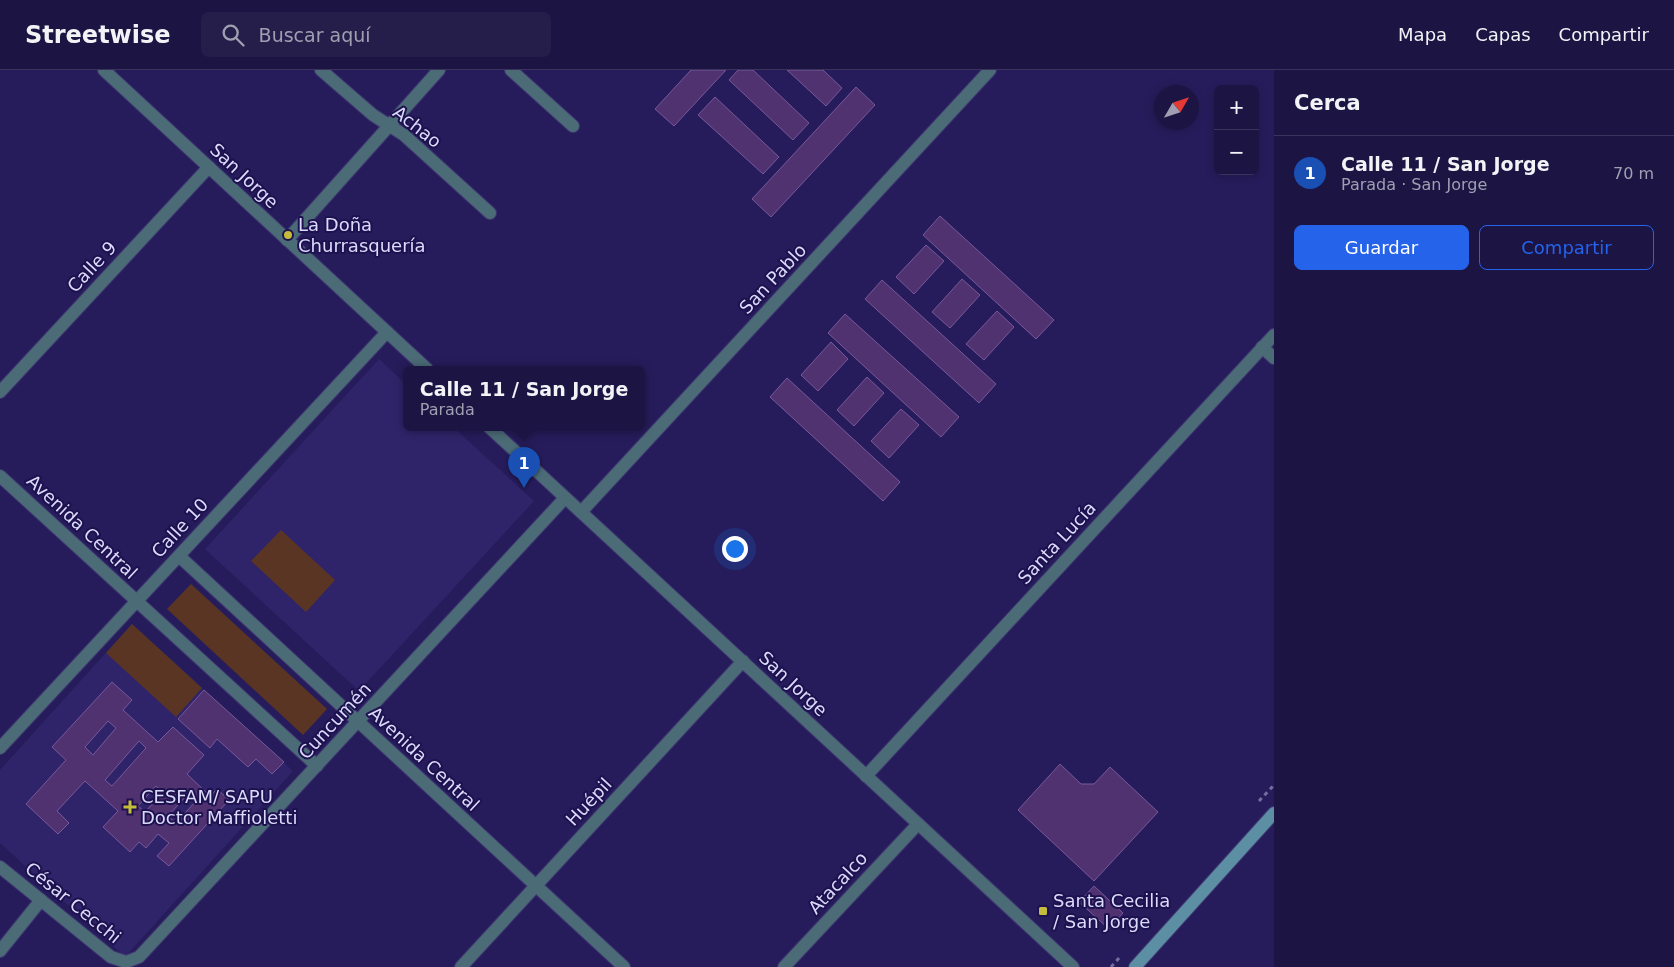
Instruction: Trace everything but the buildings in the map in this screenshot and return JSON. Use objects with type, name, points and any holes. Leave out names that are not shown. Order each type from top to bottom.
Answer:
[{"type":"main road","points":[[1135,967],[1274,813]]},
{"type":"street","name":"San Jorge","points":[[104,70],[424,366]]},
{"type":"street","name":"Achao","points":[[321,70],[373,115],[404,135],[490,213]]},
{"type":"street","points":[[287,240],[439,70]]},
{"type":"street","points":[[512,70],[573,126]]},
{"type":"street","name":"San Pablo","points":[[581,512],[990,70]]},
{"type":"street","name":"Calle 9","points":[[0,392],[209,167]]},
{"type":"street","name":"Calle 10","points":[[0,748],[387,332]]},
{"type":"street","name":"Santa Lucía","points":[[866,776],[1274,335]]},
{"type":"street","points":[[1262,347],[1274,358]]},
{"type":"street","name":"San Jorge","points":[[493,431],[1073,967]]},
{"type":"street","name":"Avenida Central","points":[[0,476],[317,766]]},
{"type":"street","name":"Cuncumén","points":[[126,962],[144,952],[566,498]]},
{"type":"street","name":"Avenida Central","points":[[178,556],[624,967]]},
{"type":"street","name":"Huépil","points":[[461,967],[743,662]]},
{"type":"street","name":"Atacalco","points":[[784,967],[918,824]]},
{"type":"street","name":"César Cecchi","points":[[0,867],[111,957],[126,962]]},
{"type":"street","points":[[0,951],[41,900]]},
{"type":"shaded area","points":[[379,359],[403,381],[403,431],[457,431],[534,501],[359,691],[205,549]]},
{"type":"shaded area","points":[[281,530],[335,580],[306,612],[251,561]]},
{"type":"shaded area","points":[[191,584],[327,709],[303,735],[167,609]]},
{"type":"shaded area","name":"CESFAM/ SAPU Doctor Maffioletti","points":[[132,624],[293,771],[125,957],[0,843],[0,770]]},
{"type":"shaded area","points":[[132,624],[202,688],[176,717],[106,653]]},
{"type":"place","name":"La Doña Churrasquería","points":[[288,235]]},
{"type":"place","name":"Calle 11 / San Jorge","points":[[524,488]]},
{"type":"place","name":"CESFAM/ SAPU Doctor Maffioletti","points":[[130,807]]},
{"type":"place","name":"Santa Cecilia / San Jorge","points":[[1043,911]]}]
